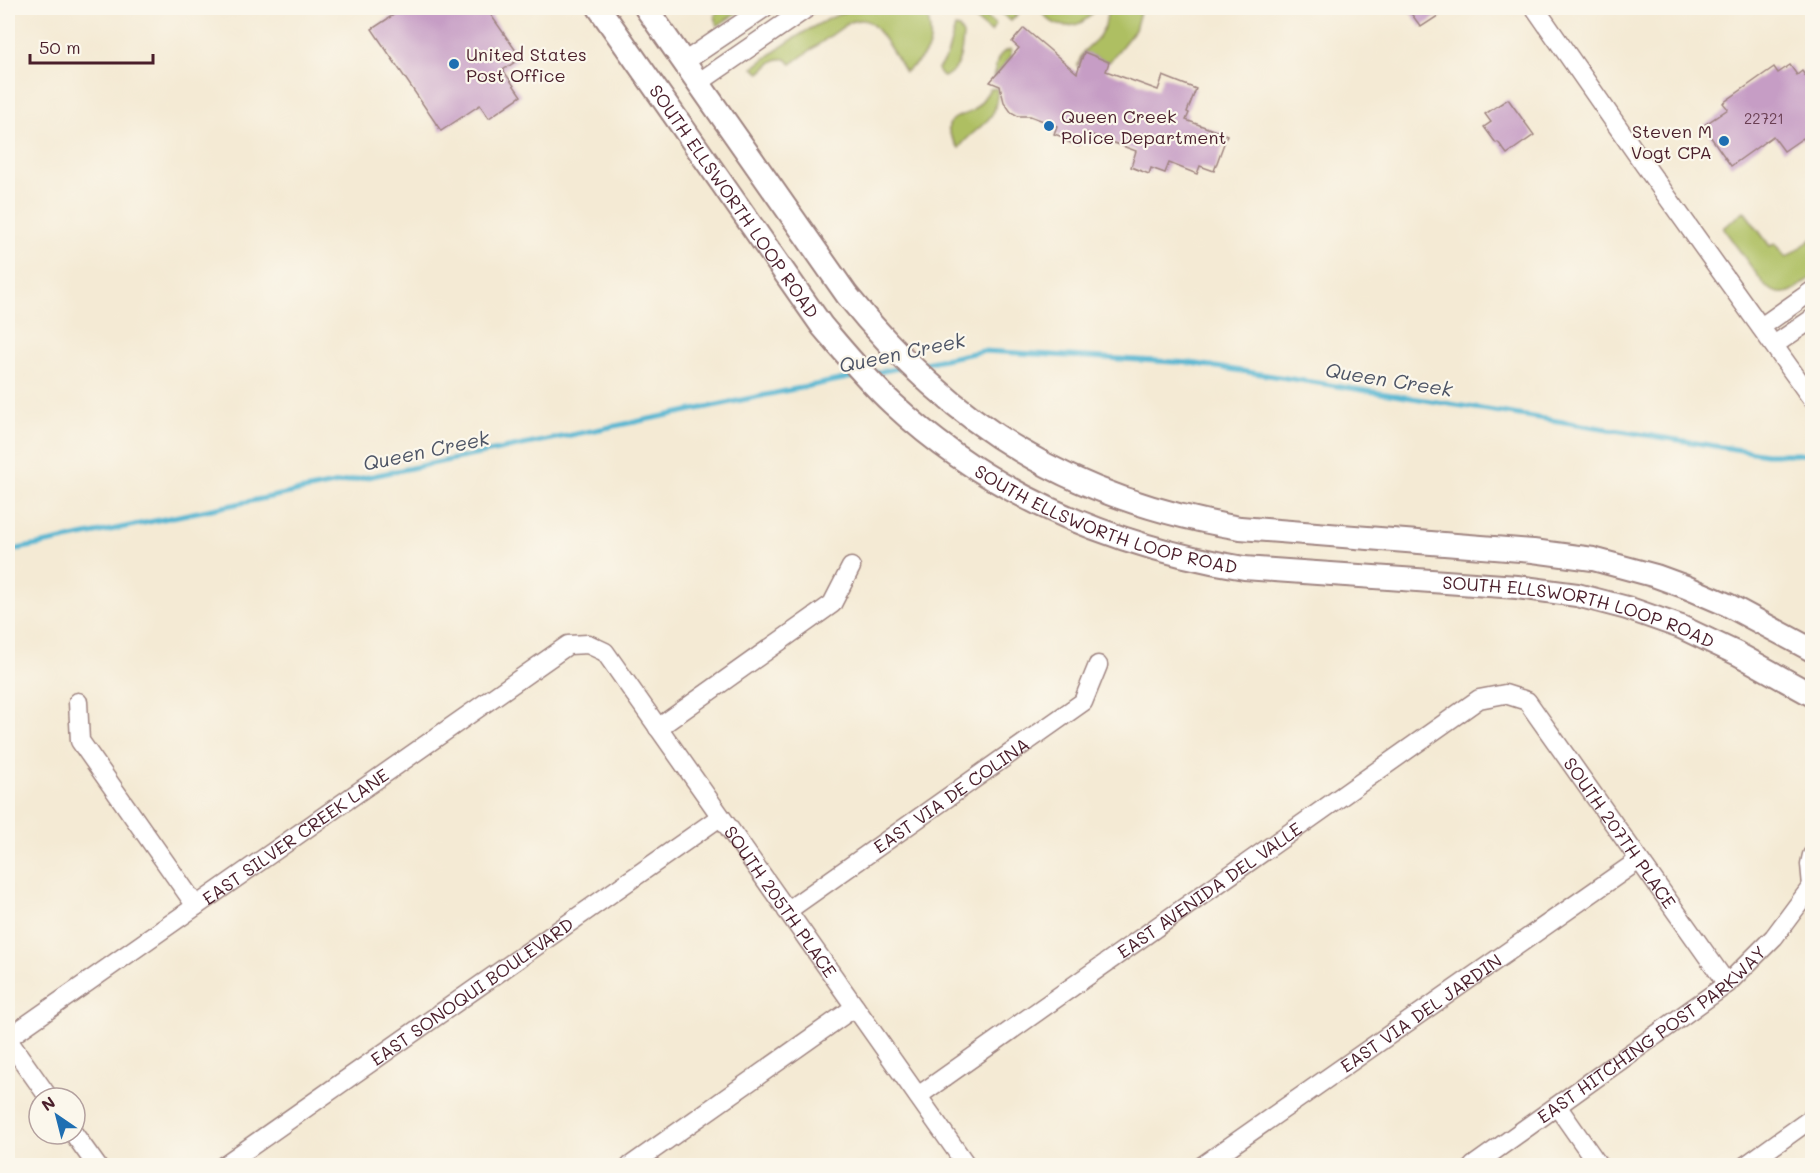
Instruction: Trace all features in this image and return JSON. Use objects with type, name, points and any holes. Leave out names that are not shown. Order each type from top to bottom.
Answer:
[{"type":"main road","name":"SOUTH ELLSWORTH LOOP ROAD","points":[[599,8],[822,326],[868,379],[902,412],[942,444],[1003,485],[1046,508],[1079,522],[1145,546],[1205,561],[1244,568],[1528,588],[1577,595],[1628,608],[1681,627],[1738,654],[1812,695]]},
{"type":"main road","name":"SOUTH ELLSWORTH LOOP ROAD","points":[[646,8],[847,295],[885,341],[951,402],[997,437],[1044,465],[1115,496],[1210,523],[1240,528],[1533,550],[1593,559],[1656,576],[1686,587],[1728,605],[1812,650]]},
{"type":"street","points":[[684,62],[764,8]]},
{"type":"street","points":[[698,82],[807,8]]},
{"type":"street","points":[[1535,8],[1812,398]]},
{"type":"street","points":[[1761,327],[1812,291]]},
{"type":"street","points":[[1774,345],[1812,319]]},
{"type":"street","points":[[658,728],[832,604],[851,567]]},
{"type":"street","name":"SOUTH 205TH PLACE","points":[[588,644],[605,652],[967,1166]]},
{"type":"street","name":"EAST SILVER CREEK LANE","points":[[8,1039],[568,645],[588,644]]},
{"type":"street","name":"EAST VIA DE COLINA","points":[[788,912],[1083,702],[1098,665]]},
{"type":"street","name":"SOUTH 207TH PLACE","points":[[1505,694],[1527,702],[1727,984]]},
{"type":"street","name":"EAST AVENIDA DEL VALLE","points":[[918,1096],[1479,699],[1505,694]]},
{"type":"street","points":[[78,702],[80,741],[196,906]]},
{"type":"street","name":"EAST SONOQUI BOULEVARD","points":[[223,1166],[720,817]]},
{"type":"street","name":"EAST HITCHING POST PARKWAY","points":[[1473,1166],[1727,984],[1774,937],[1812,886],[1810,864],[1812,855]]},
{"type":"street","name":"EAST VIA DEL JARDIN","points":[[1202,1166],[1639,860]]},
{"type":"street","points":[[630,1166],[855,1007]]},
{"type":"street","points":[[8,1039],[41,1086]]},
{"type":"street","points":[[1557,1106],[1599,1166]]},
{"type":"street","points":[[1745,1166],[1812,1118]]},
{"type":"street","points":[[83,1146],[97,1166]]},
{"type":"green space","points":[[724,8],[744,8],[717,26],[715,15]]},
{"type":"green space","points":[[854,8],[926,8],[930,29],[927,51],[915,65],[905,72],[873,25],[860,20],[850,22],[791,64],[786,59],[778,59],[760,73],[753,68],[801,34]]},
{"type":"green space","points":[[962,8],[975,8],[996,25],[991,32]]},
{"type":"green space","points":[[995,8],[1024,8],[1011,21]]},
{"type":"green space","points":[[1040,8],[1096,8],[1083,21],[1068,26],[1052,22]]},
{"type":"green space","points":[[1108,8],[1141,8],[1135,30],[1109,62],[1084,53],[1077,67],[1083,52],[1098,38],[1105,26]]},
{"type":"green space","points":[[955,27],[959,28],[963,35],[961,53],[954,70],[944,77],[938,69],[947,56]]},
{"type":"green space","points":[[1011,49],[1011,57],[993,78],[999,57]]},
{"type":"green space","points":[[997,88],[997,100],[991,117],[959,148],[950,134],[951,122],[972,111],[990,89]]},
{"type":"green space","points":[[1744,211],[1770,246],[1775,244],[1786,258],[1812,239],[1812,277],[1790,292],[1779,293],[1766,287],[1723,228]]},
{"type":"building","name":"United States Post Office","points":[[404,8],[486,8],[521,58],[503,70],[521,96],[489,118],[480,105],[441,131],[372,29]]},
{"type":"building","points":[[1407,8],[1450,8],[1421,27]]},
{"type":"building","points":[[1024,28],[1077,73],[1084,52],[1109,62],[1106,71],[1158,90],[1163,76],[1196,89],[1186,120],[1227,135],[1214,171],[1200,166],[1197,174],[1169,163],[1165,173],[1151,168],[1149,174],[1131,167],[1136,151],[1084,132],[1079,146],[1054,134],[1057,126],[1011,112],[1004,102],[1000,86],[990,82],[1019,48],[1012,42]]},
{"type":"building","points":[[1790,65],[1797,75],[1802,71],[1812,85],[1812,152],[1803,138],[1784,151],[1773,136],[1731,166],[1703,126],[1728,109],[1723,103],[1774,67],[1778,73]]},
{"type":"building","points":[[1508,99],[1534,135],[1507,154],[1484,127],[1491,122],[1485,114]]},
{"type":"waterway","name":"Queen Creek","points":[[920,364],[983,351],[1191,363],[1766,454],[1812,454]]},
{"type":"waterway","name":"Queen Creek","points":[[873,373],[905,367]]},
{"type":"waterway","name":"Queen Creek","points":[[8,551],[858,376]]},
{"type":"place","name":"United States Post Office","points":[[454,64]]},
{"type":"place","name":"Queen Creek Police Department","points":[[1049,126]]},
{"type":"place","name":"Steven M Vogt CPA","points":[[1724,141]]}]
